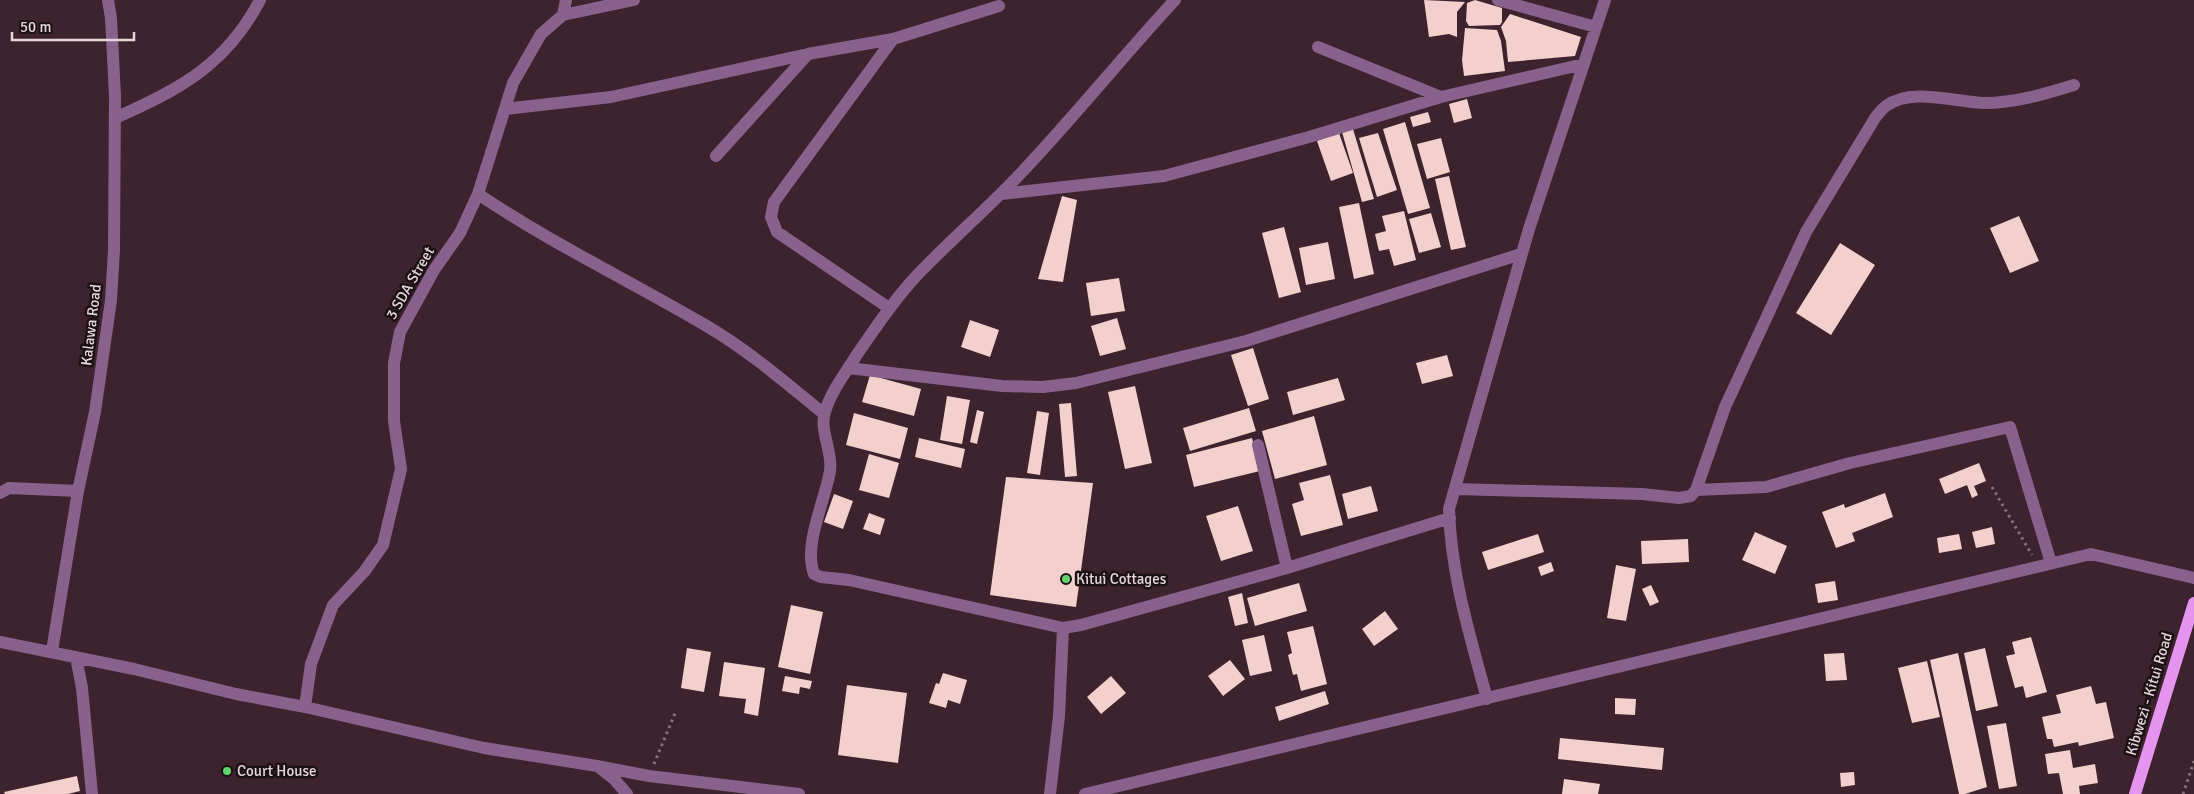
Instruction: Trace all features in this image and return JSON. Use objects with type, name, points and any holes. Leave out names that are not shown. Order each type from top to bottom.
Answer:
[{"type":"main road","name":"Kibwezi - Kitui Road","points":[[2135,794],[2194,603]]},
{"type":"street","name":"Kalawa Road","points":[[52,651],[78,491],[95,412],[111,300],[114,250],[115,118],[113,53],[108,0]]},
{"type":"street","points":[[115,118],[163,97],[201,72],[223,52],[244,26],[260,0]]},
{"type":"street","points":[[566,0],[563,15],[634,0]]},
{"type":"street","points":[[1175,0],[1001,194],[927,264],[889,308],[833,391],[824,414],[825,433],[831,455],[830,470],[811,549],[811,566],[814,574],[821,577],[849,580],[1062,628],[1082,625],[1287,568],[1450,518]]},
{"type":"street","points":[[1498,0],[1596,27]]},
{"type":"street","points":[[1487,699],[1460,597],[1451,547],[1449,509],[1521,254],[1605,0]]},
{"type":"street","points":[[505,109],[611,97],[808,54],[892,39],[999,6]]},
{"type":"street","name":"3 SDA Street","points":[[305,707],[311,664],[333,605],[364,572],[384,545],[401,469],[394,420],[394,363],[400,332],[434,270],[460,233],[478,194],[513,83],[541,34],[563,15]]},
{"type":"street","points":[[889,308],[777,232],[771,217],[774,202],[892,39]]},
{"type":"street","points":[[1318,47],[1441,97]]},
{"type":"street","points":[[716,156],[808,54]]},
{"type":"street","points":[[1001,194],[1164,176],[1310,137],[1441,97],[1584,64]]},
{"type":"street","points":[[1455,489],[1642,494],[1679,498],[1691,496],[1696,490],[1725,407],[1806,232],[1875,118],[1886,106],[1899,100],[1926,96],[1985,103],[2033,98],[2074,84]]},
{"type":"street","points":[[478,194],[523,224],[707,326],[758,362],[824,414]]},
{"type":"street","points":[[848,368],[1002,386],[1043,387],[1076,383],[1246,341],[1521,254]]},
{"type":"street","points":[[1696,490],[1766,487],[1850,463],[2010,427],[2051,563]]},
{"type":"street","points":[[1258,446],[1287,568]]},
{"type":"street","points":[[0,493],[9,488],[78,491]]},
{"type":"street","points":[[1086,794],[2091,554],[2194,578]]},
{"type":"street","points":[[1050,794],[1059,716],[1062,628]]},
{"type":"street","points":[[0,642],[52,651],[236,694],[305,707],[484,748],[649,776],[799,794]]},
{"type":"street","points":[[76,657],[82,688],[92,794]]},
{"type":"street","points":[[597,766],[627,794]]},
{"type":"path","points":[[1992,486],[2038,566]]},
{"type":"path","points":[[649,776],[676,711]]},
{"type":"path","points":[[2183,794],[2194,761]]},
{"type":"building","points":[[1424,0],[1465,2],[1457,12],[1457,37],[1449,34],[1429,37]]},
{"type":"building","points":[[1475,0],[1502,8],[1502,22],[1500,25],[1469,26],[1466,21],[1467,3]]},
{"type":"building","points":[[1510,14],[1581,37],[1575,56],[1508,62],[1506,41],[1501,27]]},
{"type":"building","points":[[1465,28],[1497,30],[1501,41],[1505,71],[1464,76],[1462,60]]},
{"type":"building","points":[[1467,99],[1472,118],[1454,123],[1449,104]]},
{"type":"building","points":[[1428,112],[1431,122],[1413,127],[1410,117]]},
{"type":"building","points":[[1405,122],[1430,208],[1408,214],[1383,129]]},
{"type":"building","points":[[1353,129],[1374,199],[1362,202],[1342,132]]},
{"type":"building","points":[[1339,133],[1353,173],[1331,181],[1317,141]]},
{"type":"building","points":[[1378,133],[1397,190],[1377,197],[1359,138]]},
{"type":"building","points":[[1441,138],[1450,172],[1427,179],[1417,144]]},
{"type":"building","points":[[1449,176],[1466,247],[1451,250],[1435,179]]},
{"type":"building","points":[[1062,196],[1077,200],[1063,282],[1038,279]]},
{"type":"building","points":[[1359,203],[1374,274],[1354,279],[1339,207]]},
{"type":"building","points":[[1404,211],[1416,260],[1394,266],[1389,249],[1379,251],[1375,234],[1386,231],[1382,216]]},
{"type":"building","points":[[1431,213],[1441,247],[1419,253],[1409,219]]},
{"type":"building","points":[[2019,216],[2039,261],[2010,273],[1990,228]]},
{"type":"building","points":[[1284,227],[1301,292],[1279,298],[1262,233]]},
{"type":"building","points":[[1328,242],[1335,279],[1306,285],[1299,248]]},
{"type":"building","points":[[1840,243],[1875,265],[1831,335],[1796,313]]},
{"type":"building","points":[[1119,278],[1125,311],[1091,316],[1086,283]]},
{"type":"building","points":[[1117,318],[1126,349],[1100,356],[1091,326]]},
{"type":"building","points":[[970,320],[999,330],[990,357],[961,347]]},
{"type":"building","points":[[1253,348],[1269,399],[1248,406],[1231,355]]},
{"type":"building","points":[[1447,355],[1453,376],[1422,384],[1416,363]]},
{"type":"building","points":[[870,375],[921,389],[914,416],[862,402]]},
{"type":"building","points":[[1338,378],[1345,400],[1293,415],[1287,392]]},
{"type":"building","points":[[1135,386],[1152,463],[1125,469],[1108,392]]},
{"type":"building","points":[[947,396],[970,400],[962,444],[940,440]]},
{"type":"building","points":[[1071,403],[1077,476],[1065,477],[1059,404]]},
{"type":"building","points":[[1249,408],[1256,431],[1190,451],[1183,428]]},
{"type":"building","points":[[977,410],[984,412],[977,444],[970,442]]},
{"type":"building","points":[[1037,411],[1049,413],[1040,475],[1027,473]]},
{"type":"building","points":[[854,413],[908,428],[900,459],[846,445]]},
{"type":"building","points":[[1314,416],[1327,465],[1275,479],[1262,431]]},
{"type":"building","points":[[919,438],[965,449],[961,468],[915,457]]},
{"type":"building","points":[[1252,438],[1260,471],[1194,487],[1186,455]]},
{"type":"building","points":[[869,454],[899,463],[889,498],[859,490]]},
{"type":"building","points":[[1979,463],[1986,481],[1974,486],[1978,495],[1972,498],[1967,485],[1945,494],[1939,479]]},
{"type":"building","points":[[1330,475],[1343,525],[1301,536],[1292,504],[1304,500],[1299,483]]},
{"type":"building","name":"Kitui Cottages","points":[[1006,477],[1093,483],[1076,607],[990,595]]},
{"type":"building","points":[[1371,486],[1378,511],[1348,519],[1342,494]]},
{"type":"building","points":[[1885,493],[1893,517],[1852,533],[1855,541],[1836,548],[1822,512],[1844,504],[1845,508]]},
{"type":"building","points":[[834,494],[853,501],[843,529],[824,522]]},
{"type":"building","points":[[1238,506],[1253,551],[1221,561],[1206,516]]},
{"type":"building","points":[[869,513],[885,519],[880,535],[863,529]]},
{"type":"building","points":[[1992,527],[1995,544],[1976,548],[1972,532]]},
{"type":"building","points":[[1755,532],[1787,546],[1775,574],[1742,560]]},
{"type":"building","points":[[1538,534],[1544,552],[1488,570],[1482,552]]},
{"type":"building","points":[[1959,534],[1962,549],[1939,553],[1937,538]]},
{"type":"building","points":[[1688,539],[1689,562],[1642,564],[1641,541]]},
{"type":"building","points":[[1551,562],[1554,571],[1541,576],[1538,567]]},
{"type":"building","points":[[1616,565],[1636,569],[1626,621],[1607,618]]},
{"type":"building","points":[[1835,581],[1838,600],[1818,603],[1815,584]]},
{"type":"building","points":[[1299,583],[1307,611],[1255,626],[1247,598]]},
{"type":"building","points":[[1651,585],[1659,602],[1650,606],[1642,589]]},
{"type":"building","points":[[1242,593],[1248,623],[1235,626],[1228,597]]},
{"type":"building","points":[[791,605],[823,612],[810,674],[778,667]]},
{"type":"building","points":[[1385,611],[1398,629],[1374,646],[1362,629]]},
{"type":"building","points":[[1313,626],[1327,684],[1301,691],[1297,674],[1293,675],[1288,655],[1292,653],[1287,632]]},
{"type":"building","points":[[1264,635],[1272,671],[1250,676],[1242,640]]},
{"type":"building","points":[[2031,637],[2047,692],[2026,698],[2023,686],[2015,688],[2006,656],[2015,654],[2012,642]]},
{"type":"building","points":[[687,648],[711,652],[704,692],[681,688]]},
{"type":"building","points":[[1985,648],[1998,706],[1976,711],[1964,653]]},
{"type":"building","points":[[1844,653],[1847,680],[1826,681],[1824,654]]},
{"type":"building","points":[[1958,653],[1987,787],[1965,794],[1959,794],[1930,660]]},
{"type":"building","points":[[1230,660],[1245,679],[1223,696],[1208,676]]},
{"type":"building","points":[[1927,661],[1940,717],[1912,723],[1898,668]]},
{"type":"building","points":[[724,662],[765,668],[758,716],[744,713],[746,699],[719,696]]},
{"type":"building","points":[[943,673],[967,680],[960,704],[948,700],[946,708],[929,703],[936,683],[939,684]]},
{"type":"building","points":[[785,676],[812,681],[810,689],[800,687],[799,694],[782,691]]},
{"type":"building","points":[[1111,676],[1126,693],[1101,714],[1087,697]]},
{"type":"building","points":[[847,685],[907,693],[898,763],[838,755]]},
{"type":"building","points":[[2091,686],[2096,704],[2106,702],[2114,738],[2079,746],[2078,742],[2054,747],[2052,739],[2047,739],[2042,717],[2061,713],[2056,695]]},
{"type":"building","points":[[1325,691],[1329,704],[1279,721],[1275,707]]},
{"type":"building","points":[[1615,698],[1636,699],[1635,715],[1615,714]]},
{"type":"building","points":[[2006,723],[2017,786],[1999,789],[1987,726]]},
{"type":"building","points":[[1560,738],[1664,748],[1662,770],[1558,759]]},
{"type":"building","points":[[2070,750],[2073,768],[2095,764],[2098,783],[2079,786],[2080,794],[2063,794],[2059,773],[2048,774],[2045,754]]},
{"type":"building","points":[[1854,772],[1855,785],[1841,787],[1840,773]]},
{"type":"building","points":[[77,776],[80,791],[68,794],[5,794],[4,792]]},
{"type":"building","points":[[1564,779],[1600,784],[1598,794],[1562,794]]},
{"type":"place","name":"Kitui Cottages","points":[[1066,579]]},
{"type":"place","name":"Court House","points":[[227,771]]}]
